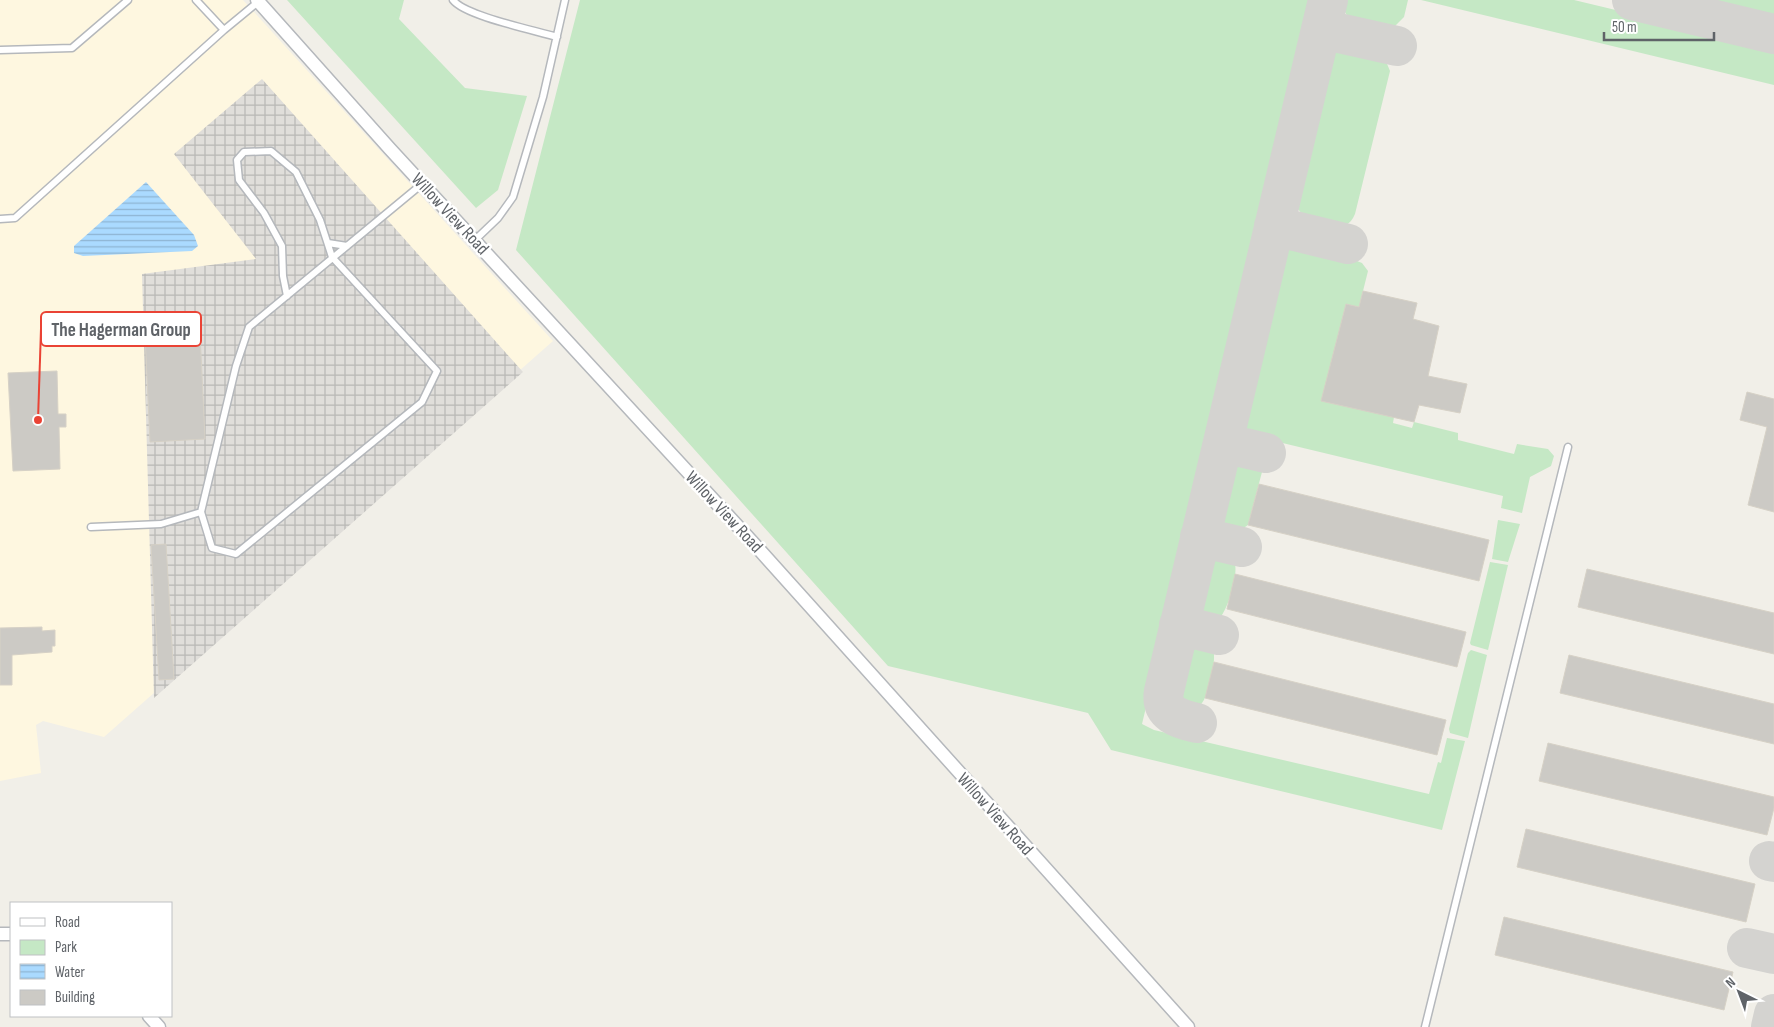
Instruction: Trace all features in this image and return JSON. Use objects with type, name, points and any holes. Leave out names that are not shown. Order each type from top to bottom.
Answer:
[{"type":"street","name":"Willow View Road","points":[[258,1],[474,241],[756,546],[1188,1027]]},
{"type":"street","points":[[150,1017],[160,1027]]},
{"type":"lane","points":[[0,50],[72,48],[128,0]]},
{"type":"lane","points":[[196,0],[224,30]]},
{"type":"lane","points":[[452,0],[456,5],[471,12],[556,37]]},
{"type":"lane","points":[[474,241],[498,218],[513,197],[543,97],[565,0]]},
{"type":"lane","points":[[0,219],[15,218],[258,1]]},
{"type":"lane","points":[[287,296],[283,276],[282,246],[264,212],[239,180],[237,160],[244,152],[271,151],[296,172],[320,220],[332,258],[437,371],[422,402],[236,554],[212,548],[201,512],[236,366],[249,327],[287,296],[332,258],[422,184]]},
{"type":"lane","points":[[328,243],[347,246]]},
{"type":"lane","points":[[1425,1027],[1568,448]]},
{"type":"lane","points":[[91,527],[160,524],[201,512]]},
{"type":"shaded area","points":[[0,0],[243,0],[553,341],[104,737],[43,721],[36,725],[41,773],[0,781]]},
{"type":"shaded area","points":[[262,79],[523,372],[154,698],[142,274],[256,259],[174,154]]},
{"type":"green space","points":[[287,0],[404,0],[399,19],[465,88],[527,96],[498,190],[476,208]]},
{"type":"green space","points":[[580,0],[1314,0],[1142,724],[1154,730],[1429,794],[1438,762],[1441,763],[1447,738],[1465,741],[1442,830],[1111,750],[1088,713],[888,666],[516,250]]},
{"type":"green space","points":[[1344,0],[1408,0],[1404,17],[1394,27],[1378,27],[1352,20],[1344,8]]},
{"type":"green space","points":[[1421,0],[1574,0],[1774,48],[1774,85]]},
{"type":"green space","points":[[1692,0],[1774,0],[1774,20]]},
{"type":"green space","points":[[1339,48],[1378,54],[1385,59],[1390,71],[1355,214],[1349,223],[1332,226],[1309,218],[1298,209],[1295,203],[1330,57]]},
{"type":"green space","points":[[1299,246],[1357,261],[1362,263],[1368,271],[1359,307],[1346,304],[1322,401],[1394,417],[1393,423],[1412,428],[1414,422],[1458,433],[1458,440],[1514,454],[1517,444],[1548,449],[1554,456],[1551,466],[1530,477],[1522,513],[1501,508],[1503,496],[1253,436],[1244,428],[1242,421],[1283,256],[1292,247]]},
{"type":"green space","points":[[1238,461],[1253,465],[1262,472],[1248,525],[1239,531],[1227,529],[1220,525],[1219,517],[1231,469]]},
{"type":"green space","points":[[1498,520],[1520,524],[1508,562],[1492,559]]},
{"type":"green space","points":[[1218,556],[1233,559],[1235,571],[1229,600],[1218,620],[1203,616],[1198,609],[1208,563]]},
{"type":"green space","points":[[1490,562],[1508,565],[1488,650],[1471,645],[1470,643]]},
{"type":"green space","points":[[1196,643],[1213,648],[1214,654],[1213,671],[1208,690],[1205,698],[1197,708],[1184,705],[1177,694],[1187,651]]},
{"type":"green space","points":[[1471,650],[1487,655],[1468,738],[1450,733],[1449,729],[1468,653]]},
{"type":"water","points":[[146,182],[194,235],[198,246],[192,251],[83,256],[74,253],[74,246]]},
{"type":"building","points":[[1363,291],[1417,303],[1413,319],[1439,326],[1428,376],[1467,384],[1460,413],[1419,405],[1414,422],[1321,401],[1346,304],[1359,307]]},
{"type":"building","points":[[200,333],[205,439],[150,442],[145,334]]},
{"type":"building","points":[[57,371],[58,414],[66,414],[66,427],[59,427],[60,469],[13,471],[8,373]]},
{"type":"building","points":[[1747,392],[1774,399],[1774,512],[1748,505],[1767,427],[1740,420]]},
{"type":"building","points":[[1259,484],[1489,540],[1479,581],[1248,525]]},
{"type":"building","points":[[166,544],[174,679],[159,680],[151,545]]},
{"type":"building","points":[[1587,569],[1774,613],[1774,654],[1578,607]]},
{"type":"building","points":[[1235,574],[1466,632],[1457,667],[1227,609]]},
{"type":"building","points":[[42,627],[42,631],[55,630],[55,646],[52,646],[52,652],[12,655],[12,685],[0,685],[0,628]]},
{"type":"building","points":[[1569,655],[1774,704],[1774,744],[1560,693]]},
{"type":"building","points":[[1214,662],[1446,720],[1437,755],[1205,698]]},
{"type":"building","points":[[1548,743],[1774,797],[1774,808],[1767,835],[1539,781]]},
{"type":"building","points":[[1526,829],[1755,884],[1746,922],[1517,867]]},
{"type":"building","points":[[1504,917],[1733,972],[1724,1010],[1495,955]]},
{"type":"taxiway","points":[[1197,723],[1184,720],[1172,714],[1165,705],[1164,691],[1328,0]]},
{"type":"taxiway","points":[[1632,0],[1774,34]]},
{"type":"taxiway","points":[[1321,29],[1397,46]]},
{"type":"taxiway","points":[[1274,226],[1348,244]]},
{"type":"taxiway","points":[[1223,443],[1266,453]]},
{"type":"taxiway","points":[[1200,537],[1242,547]]},
{"type":"taxiway","points":[[1179,625],[1219,635]]},
{"type":"taxiway","points":[[1769,861],[1774,862]]},
{"type":"taxiway","points":[[1747,948],[1774,954]]},
{"type":"taxiway","points":[[1771,1027],[1774,1014]]},
{"type":"place","name":"The Hagerman Group","points":[[38,420]]}]
